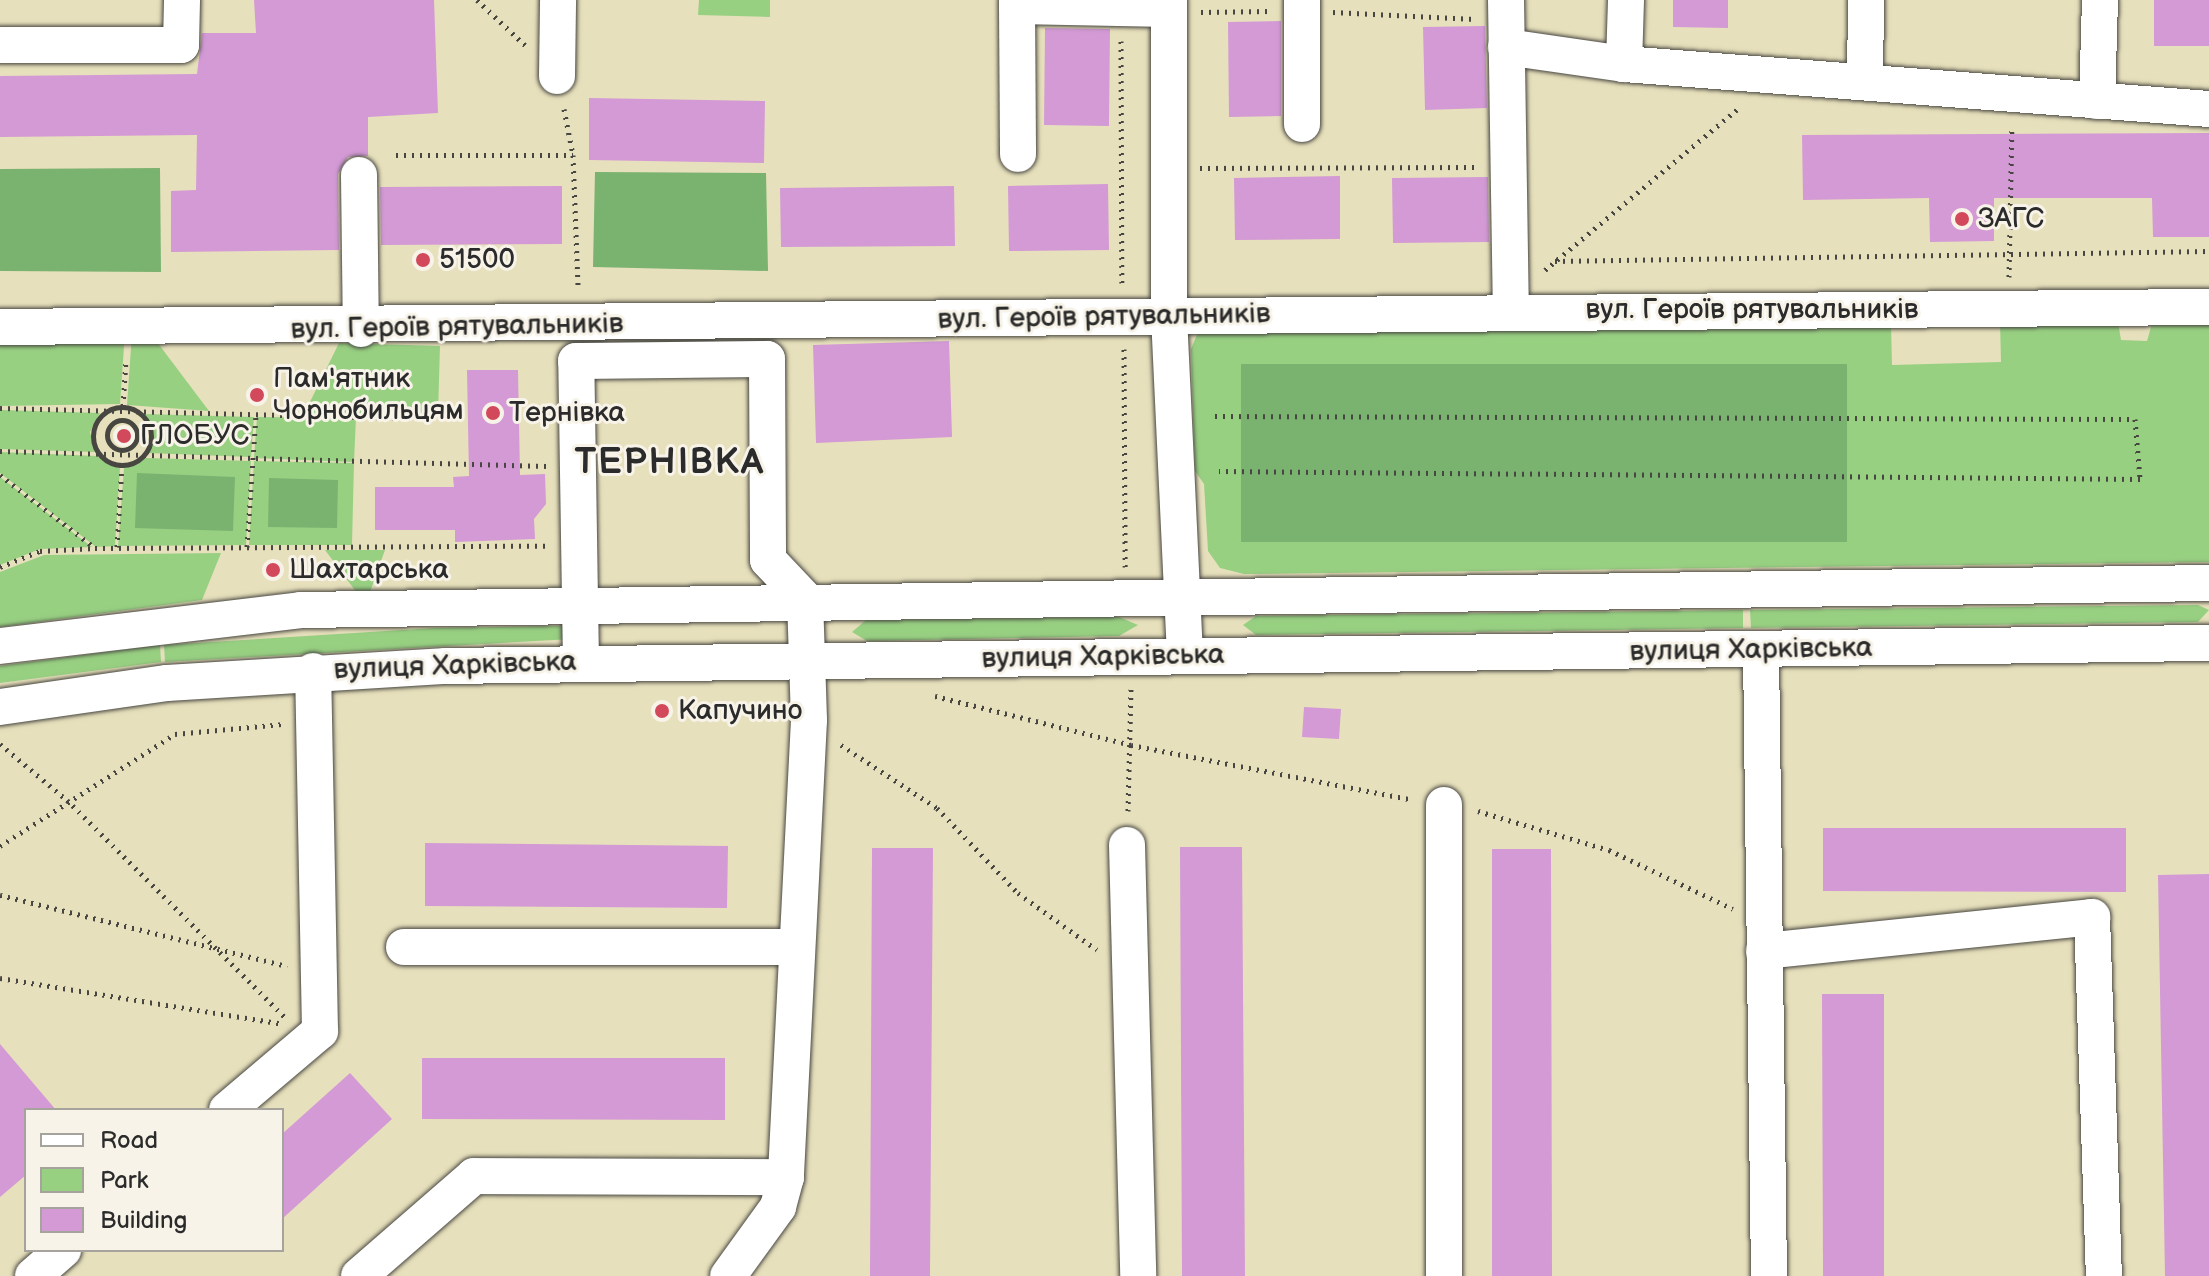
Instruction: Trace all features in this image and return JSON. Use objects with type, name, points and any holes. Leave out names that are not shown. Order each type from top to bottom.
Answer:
[{"type":"street","points":[[0,45],[181,45],[182,0]]},
{"type":"street","points":[[557,76],[558,0]]},
{"type":"street","points":[[1624,64],[1626,0]]},
{"type":"street","points":[[1865,82],[1866,0]]},
{"type":"street","points":[[2097,101],[2100,0]]},
{"type":"street","points":[[1018,154],[1017,3],[1175,7],[1169,316],[1185,656]]},
{"type":"street","points":[[1302,5],[1302,124]]},
{"type":"street","points":[[1510,305],[1506,23],[1624,64],[2209,109]]},
{"type":"street","points":[[359,175],[361,329]]},
{"type":"street","name":"вул. Героїв рятувальників","points":[[0,327],[361,329],[1169,316],[1510,305],[2209,307]]},
{"type":"street","points":[[581,663],[576,361],[767,359],[768,560],[805,599],[809,720],[794,947],[786,1177],[778,1207],[728,1276]]},
{"type":"street","name":"вулиця Харківська","points":[[0,646],[301,610],[805,599],[2209,583]]},
{"type":"street","name":"вулиця Харківська","points":[[0,707],[313,671],[581,663],[2209,643]]},
{"type":"street","points":[[1761,650],[1769,1276]]},
{"type":"street","points":[[229,1108],[320,1031],[313,671]]},
{"type":"street","points":[[1444,805],[1444,1276]]},
{"type":"street","points":[[1127,845],[1138,1276]]},
{"type":"street","points":[[1763,937],[2092,917],[2104,1276]]},
{"type":"street","points":[[404,947],[794,947]]},
{"type":"street","points":[[359,1276],[474,1176],[786,1177]]},
{"type":"street","points":[[33,1276],[61,1252]]},
{"type":"path","points":[[1175,7],[1302,5],[1506,23]]},
{"type":"path","points":[[1510,305],[1555,261],[1777,75]]},
{"type":"path","points":[[2009,308],[2012,94]]},
{"type":"path","points":[[396,155],[573,155],[578,297]]},
{"type":"path","points":[[1187,168],[1506,167]]},
{"type":"path","points":[[1555,261],[2209,251]]},
{"type":"path","points":[[123,406],[128,329]]},
{"type":"path","points":[[123,406],[140,412],[151,436],[143,455],[122,465],[99,454],[93,431],[106,412],[123,406]]},
{"type":"path","points":[[0,408],[436,419]]},
{"type":"path","points":[[247,547],[256,416]]},
{"type":"path","points":[[1215,416],[2135,419],[2140,479],[1219,471]]},
{"type":"path","points":[[123,420],[138,438],[122,451],[107,434],[123,420]]},
{"type":"path","points":[[0,451],[552,466]]},
{"type":"path","points":[[117,547],[122,465]]},
{"type":"path","points":[[0,475],[95,548]]},
{"type":"path","points":[[0,567],[40,551],[117,547],[551,546]]},
{"type":"path","points":[[1127,845],[1132,656]]},
{"type":"path","points":[[930,695],[1131,745],[1444,805],[1570,836],[1763,937]]},
{"type":"path","points":[[809,720],[866,766],[937,808],[1018,893],[1130,971]]},
{"type":"path","points":[[0,846],[67,800],[175,734],[314,722]]},
{"type":"path","points":[[0,744],[67,800],[225,950],[293,1026],[0,978]]},
{"type":"path","points":[[0,895],[319,974]]},
{"type":"green space","points":[[699,0],[770,0],[770,17],[698,15]]},
{"type":"green space","points":[[160,168],[161,272],[0,271],[0,169]]},
{"type":"green space","points":[[595,172],[766,173],[768,271],[593,267]]},
{"type":"green space","points":[[2209,319],[2209,562],[1244,574],[1220,568],[1208,551],[1204,484],[1195,471],[1191,349],[1199,330],[1891,325],[1892,365],[2001,362],[2000,322],[2118,322],[2121,340],[2147,341],[2153,320]]},
{"type":"green space","points":[[0,331],[125,332],[120,404],[0,406]]},
{"type":"green space","points":[[132,333],[151,334],[209,411],[127,405]]},
{"type":"green space","points":[[339,343],[440,346],[438,414],[304,414]]},
{"type":"green space","points":[[1241,364],[1847,364],[1847,542],[1241,542]]},
{"type":"green space","points":[[0,410],[100,413],[90,432],[95,452],[0,449]]},
{"type":"green space","points":[[144,414],[254,417],[251,457],[147,453],[154,436]]},
{"type":"green space","points":[[257,417],[356,418],[354,462],[254,458]]},
{"type":"green space","points":[[0,452],[97,456],[120,467],[115,546],[96,547],[0,473]]},
{"type":"green space","points":[[146,458],[251,461],[246,545],[118,546],[124,468]]},
{"type":"green space","points":[[254,461],[354,463],[352,545],[249,545]]},
{"type":"green space","points":[[137,473],[235,477],[233,531],[135,528]]},
{"type":"green space","points":[[0,477],[92,547],[40,549],[0,565]]},
{"type":"green space","points":[[269,478],[338,480],[337,528],[268,527]]},
{"type":"green space","points":[[325,550],[385,550],[370,592],[357,593]]},
{"type":"green space","points":[[221,553],[202,600],[0,627],[0,572],[44,555]]},
{"type":"green space","points":[[2198,605],[2209,610],[2198,622],[1751,628],[1750,610]]},
{"type":"green space","points":[[1743,610],[1743,628],[1256,635],[1243,625],[1256,616]]},
{"type":"green space","points":[[1119,617],[1138,625],[1119,636],[867,641],[852,632],[866,620]]},
{"type":"green space","points":[[557,626],[572,628],[572,639],[165,662],[164,645],[434,628]]},
{"type":"green space","points":[[160,645],[161,662],[0,683],[0,666]]},
{"type":"building","points":[[254,0],[434,0],[438,113],[368,117],[368,156],[348,157],[338,174],[339,250],[171,252],[171,191],[196,190],[197,135],[0,137],[0,76],[197,74],[202,33],[256,33]]},
{"type":"building","points":[[1673,0],[1728,0],[1728,28],[1673,27]]},
{"type":"building","points":[[2154,0],[2209,0],[2209,46],[2154,46]]},
{"type":"building","points":[[1281,21],[1281,116],[1229,117],[1228,22]]},
{"type":"building","points":[[1485,26],[1487,108],[1425,110],[1423,27]]},
{"type":"building","points":[[1045,28],[1110,29],[1109,126],[1044,125]]},
{"type":"building","points":[[589,98],[765,101],[764,163],[589,160]]},
{"type":"building","points":[[2209,133],[2209,237],[2153,237],[2152,198],[1994,198],[1994,241],[1930,242],[1929,198],[1803,200],[1802,135]]},
{"type":"building","points":[[1340,176],[1340,239],[1235,240],[1234,178]]},
{"type":"building","points":[[1488,177],[1489,242],[1393,243],[1392,178]]},
{"type":"building","points":[[1108,184],[1109,250],[1009,251],[1008,186]]},
{"type":"building","points":[[562,186],[562,244],[381,245],[380,187]]},
{"type":"building","points":[[954,186],[955,246],[781,247],[780,188]]},
{"type":"building","points":[[949,341],[952,437],[816,443],[813,345]]},
{"type":"building","points":[[467,370],[518,370],[520,475],[545,474],[546,504],[534,519],[535,539],[455,542],[455,530],[375,530],[375,487],[454,487],[453,477],[469,476]]},
{"type":"building","points":[[1304,707],[1341,709],[1339,739],[1302,737]]},
{"type":"building","points":[[1823,828],[2126,828],[2126,892],[1823,891]]},
{"type":"building","points":[[425,843],[728,846],[727,908],[425,906]]},
{"type":"building","points":[[1180,847],[1242,847],[1245,1276],[1182,1276]]},
{"type":"building","points":[[872,848],[933,848],[930,1276],[870,1276]]},
{"type":"building","points":[[1492,849],[1551,849],[1552,1276],[1492,1276]]},
{"type":"building","points":[[2209,874],[2209,1276],[2165,1276],[2158,875]]},
{"type":"building","points":[[1822,994],[1884,994],[1884,1276],[1823,1276]]},
{"type":"building","points":[[0,1044],[54,1108],[24,1108],[24,1177],[0,1197]]},
{"type":"building","points":[[422,1058],[725,1058],[725,1120],[422,1119]]},
{"type":"building","points":[[350,1073],[392,1119],[284,1217],[284,1132]]},
{"type":"place","name":"ЗАГС","points":[[1962,219]]},
{"type":"place","name":"51500","points":[[423,260]]},
{"type":"place","name":"Пам'ятник Чорнобильцям","points":[[257,395]]},
{"type":"place","name":"Тернівка","points":[[493,413]]},
{"type":"place","name":"ГЛОБУС","points":[[124,436]]},
{"type":"place","name":"Шахтарська","points":[[273,570]]},
{"type":"place","name":"Капучино","points":[[662,711]]},
{"type":"district","name":"ТЕРНІВКА","points":[[670,463]]}]
